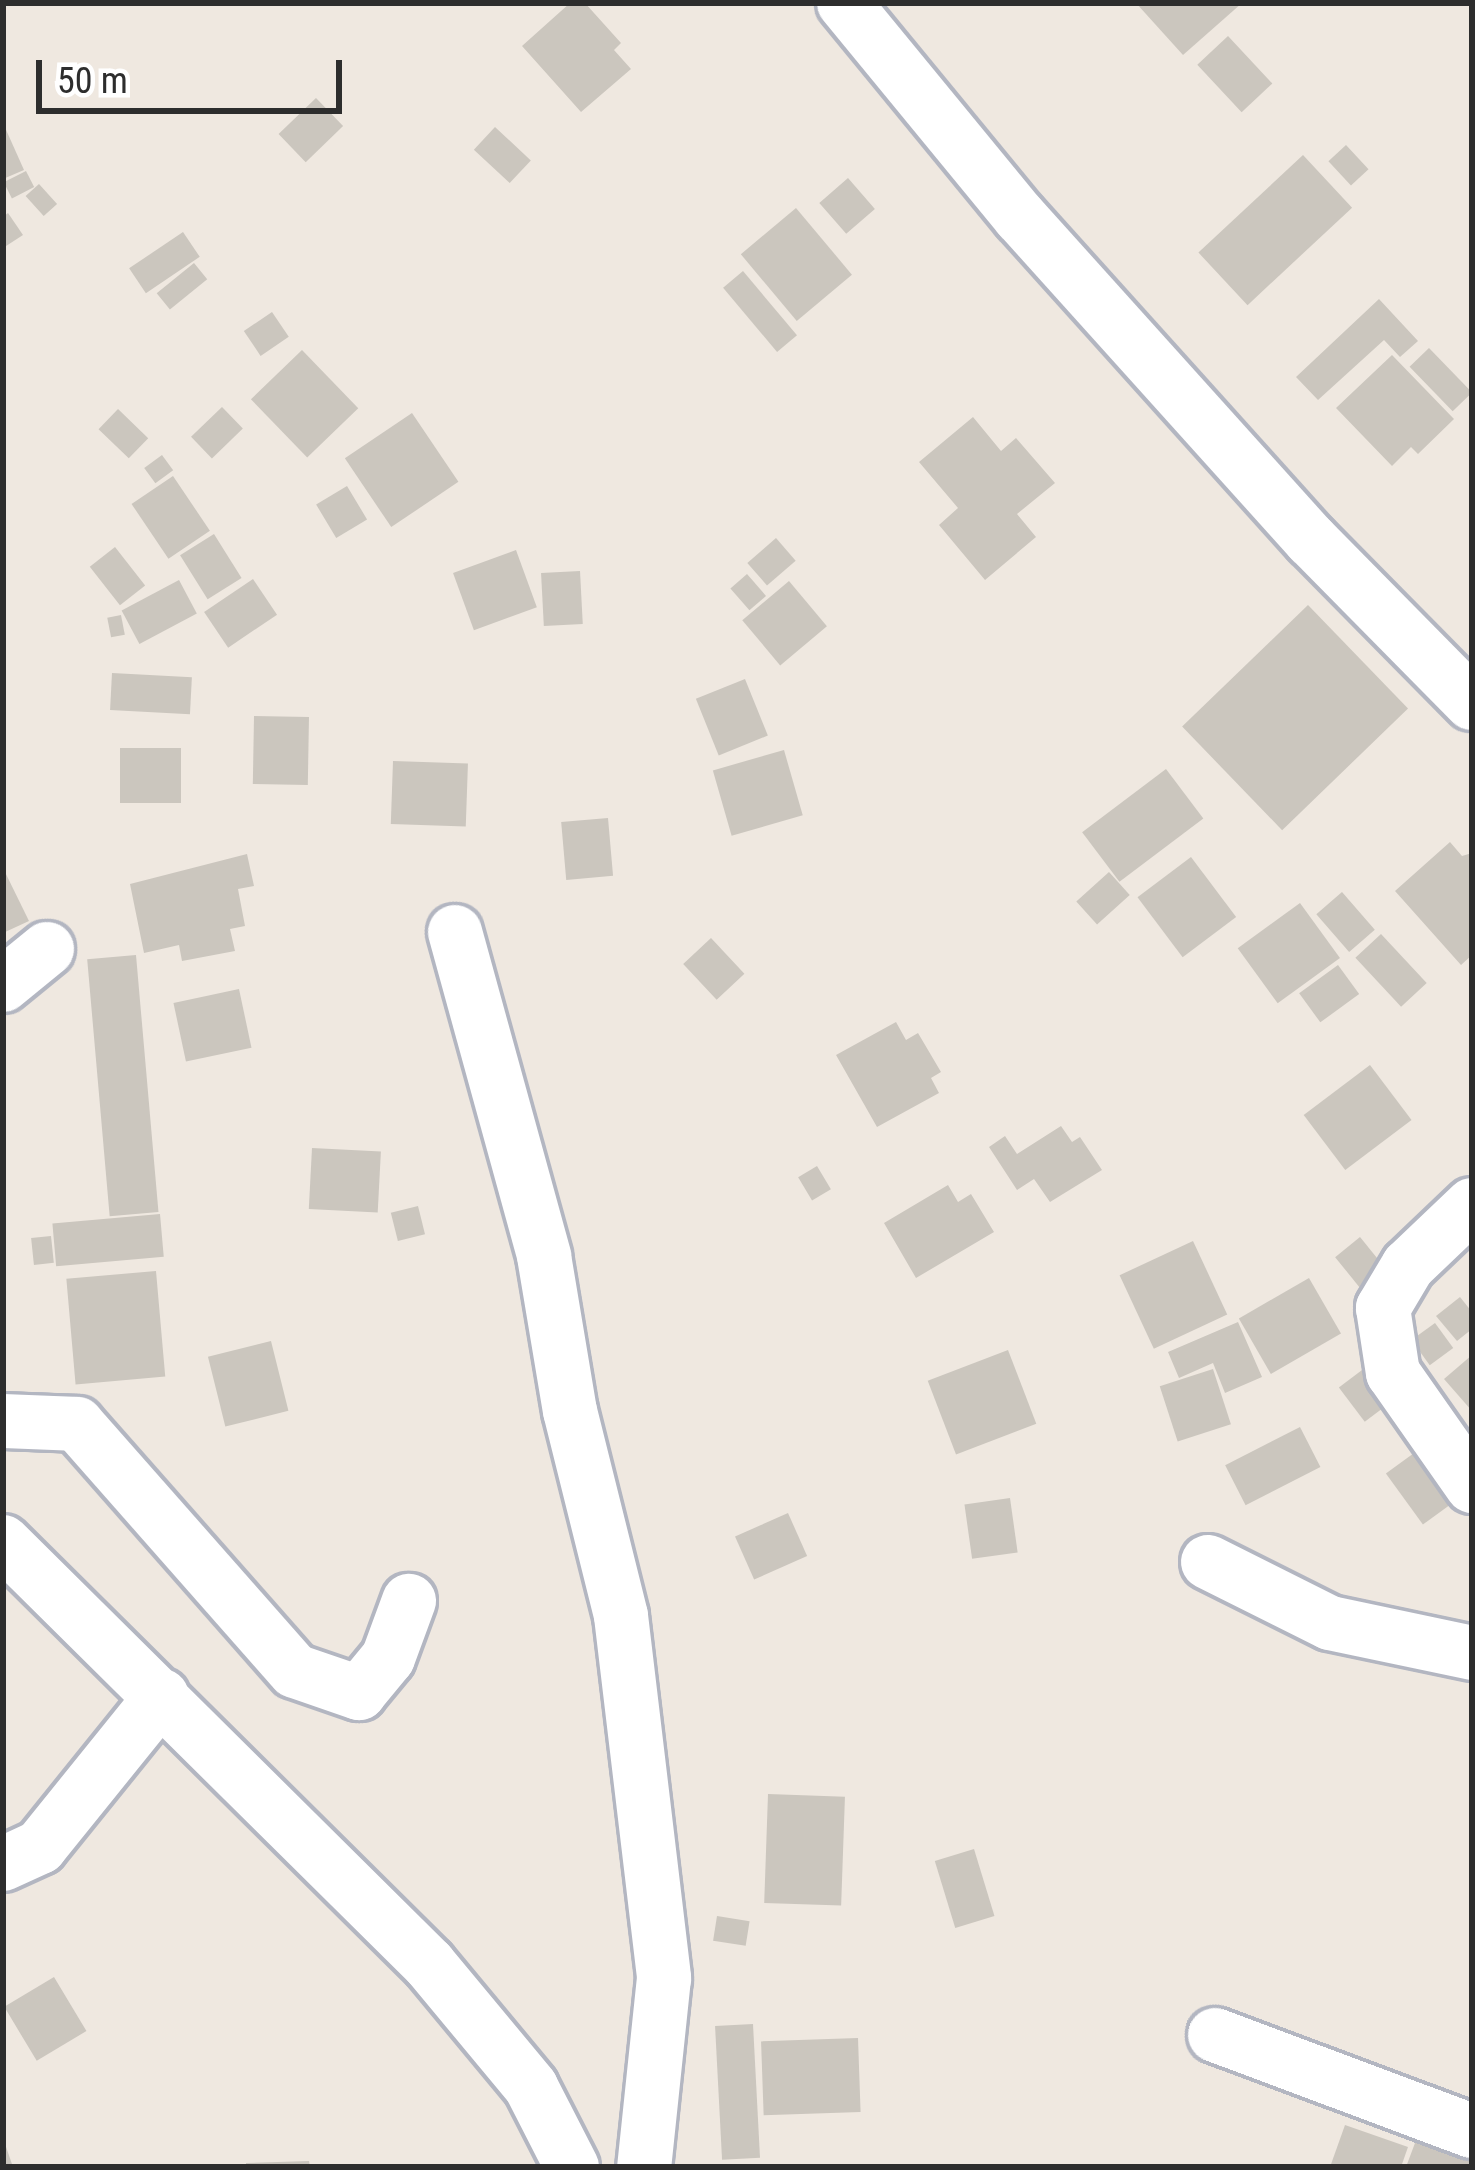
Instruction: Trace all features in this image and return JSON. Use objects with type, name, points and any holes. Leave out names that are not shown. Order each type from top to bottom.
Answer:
[{"type":"street","points":[[844,3],[1020,217],[1311,539],[1472,703]]},
{"type":"street","points":[[454,932],[544,1256],[570,1411],[621,1616],[664,1978],[644,2167]]},
{"type":"street","points":[[3,985],[47,949]]},
{"type":"street","points":[[1472,1205],[1408,1266],[1383,1308],[1393,1373],[1472,1486]]},
{"type":"street","points":[[3,1421],[76,1424],[295,1671],[359,1693],[388,1658],[409,1601]]},
{"type":"street","points":[[3,1542],[429,1964],[532,2086],[572,2167]]},
{"type":"street","points":[[1208,1562],[1330,1623],[1472,1653]]},
{"type":"street","points":[[3,1864],[40,1847],[162,1696]]},
{"type":"street","points":[[1215,2035],[1472,2131]]},
{"type":"building","points":[[570,3],[585,3],[621,43],[614,50],[631,69],[581,112],[522,46]]},
{"type":"building","points":[[1136,3],[1242,3],[1183,55]]},
{"type":"building","points":[[1228,36],[1272,84],[1242,112],[1197,65]]},
{"type":"building","points":[[316,98],[343,126],[306,162],[279,134]]},
{"type":"building","points":[[3,123],[24,170],[3,179]]},
{"type":"building","points":[[495,127],[531,160],[510,183],[474,150]]},
{"type":"building","points":[[1346,145],[1369,169],[1351,186],[1328,161]]},
{"type":"building","points":[[1303,155],[1352,208],[1248,305],[1198,253]]},
{"type":"building","points":[[26,171],[34,187],[12,198],[4,182]]},
{"type":"building","points":[[848,178],[875,209],[846,234],[819,203]]},
{"type":"building","points":[[39,184],[57,204],[44,216],[26,196]]},
{"type":"building","points":[[796,208],[852,275],[797,321],[741,254]]},
{"type":"building","points":[[8,213],[23,235],[3,248],[3,217]]},
{"type":"building","points":[[183,232],[200,257],[146,293],[129,268]]},
{"type":"building","points":[[194,263],[207,279],[170,310],[157,293]]},
{"type":"building","points":[[743,271],[797,335],[777,352],[723,288]]},
{"type":"building","points":[[1379,299],[1418,341],[1400,357],[1384,340],[1318,400],[1296,377]]},
{"type":"building","points":[[272,312],[289,337],[261,356],[244,331]]},
{"type":"building","points":[[1429,348],[1472,393],[1453,411],[1410,367]]},
{"type":"building","points":[[302,350],[358,408],[307,458],[251,399]]},
{"type":"building","points":[[1392,355],[1454,419],[1418,454],[1411,447],[1392,466],[1336,408]]},
{"type":"building","points":[[222,407],[243,429],[212,458],[191,437]]},
{"type":"building","points":[[118,409],[148,438],[129,458],[99,429]]},
{"type":"building","points":[[412,413],[458,482],[391,527],[345,458]]},
{"type":"building","points":[[973,417],[1001,451],[1016,438],[1055,483],[1017,514],[1036,537],[985,580],[939,525],[958,508],[919,462]]},
{"type":"building","points":[[162,455],[173,470],[155,483],[144,468]]},
{"type":"building","points":[[173,476],[210,531],[168,559],[132,504]]},
{"type":"building","points":[[347,486],[367,519],[336,538],[316,505]]},
{"type":"building","points":[[214,534],[242,578],[208,599],[180,555]]},
{"type":"building","points":[[776,538],[796,561],[767,586],[747,563]]},
{"type":"building","points":[[115,547],[145,586],[120,605],[90,567]]},
{"type":"building","points":[[516,550],[537,607],[474,630],[453,573]]},
{"type":"building","points":[[580,571],[583,624],[544,626],[541,573]]},
{"type":"building","points":[[747,574],[766,596],[749,610],[730,588]]},
{"type":"building","points":[[253,579],[277,615],[228,648],[204,612]]},
{"type":"building","points":[[179,580],[197,614],[139,644],[122,611]]},
{"type":"building","points":[[789,581],[827,626],[780,665],[742,620]]},
{"type":"building","points":[[1308,605],[1408,709],[1282,830],[1182,727]]},
{"type":"building","points":[[121,615],[125,635],[111,637],[107,618]]},
{"type":"building","points":[[112,673],[192,677],[190,714],[110,710]]},
{"type":"building","points":[[745,679],[768,736],[719,755],[696,699]]},
{"type":"building","points":[[254,716],[309,717],[308,785],[253,784]]},
{"type":"building","points":[[120,748],[181,748],[181,803],[120,803]]},
{"type":"building","points":[[784,750],[803,815],[732,836],[713,770]]},
{"type":"building","points":[[393,761],[468,764],[466,827],[391,824]]},
{"type":"building","points":[[1166,769],[1203,819],[1119,882],[1082,832]]},
{"type":"building","points":[[608,818],[613,876],[566,880],[561,822]]},
{"type":"building","points":[[1450,842],[1462,856],[1472,853],[1472,955],[1461,965],[1395,891]]},
{"type":"building","points":[[247,854],[254,886],[238,889],[245,926],[230,929],[235,951],[182,961],[179,945],[144,953],[130,884]]},
{"type":"building","points":[[1191,857],[1236,917],[1183,957],[1137,897]]},
{"type":"building","points":[[3,868],[29,921],[3,933]]},
{"type":"building","points":[[1109,872],[1130,895],[1097,924],[1076,901]]},
{"type":"building","points":[[1342,892],[1375,930],[1349,952],[1316,914]]},
{"type":"building","points":[[1300,903],[1340,958],[1278,1003],[1238,948]]},
{"type":"building","points":[[1381,934],[1427,983],[1401,1007],[1355,958]]},
{"type":"building","points":[[711,938],[744,974],[717,1000],[683,964]]},
{"type":"building","points":[[136,955],[158,1212],[110,1216],[87,959]]},
{"type":"building","points":[[1338,965],[1359,994],[1320,1022],[1299,993]]},
{"type":"building","points":[[239,989],[251,1048],[186,1062],[173,1003]]},
{"type":"building","points":[[896,1022],[906,1040],[918,1033],[941,1072],[931,1078],[939,1093],[877,1127],[836,1055]]},
{"type":"building","points":[[1370,1065],[1412,1120],[1345,1170],[1304,1115]]},
{"type":"building","points":[[1061,1126],[1072,1142],[1080,1137],[1102,1170],[1050,1202],[1034,1179],[1017,1190],[989,1147],[1005,1136],[1017,1154]]},
{"type":"building","points":[[312,1148],[381,1152],[378,1213],[309,1209]]},
{"type":"building","points":[[817,1166],[831,1189],[812,1200],[798,1177]]},
{"type":"building","points":[[948,1185],[958,1202],[971,1194],[994,1232],[916,1278],[884,1223]]},
{"type":"building","points":[[418,1206],[425,1234],[398,1241],[391,1213]]},
{"type":"building","points":[[160,1214],[164,1257],[56,1266],[52,1223]]},
{"type":"building","points":[[51,1236],[54,1263],[34,1265],[31,1238]]},
{"type":"building","points":[[1360,1237],[1389,1273],[1364,1293],[1335,1257]]},
{"type":"building","points":[[1193,1241],[1227,1314],[1154,1349],[1120,1275]]},
{"type":"building","points":[[156,1271],[165,1377],[76,1384],[66,1279]]},
{"type":"building","points":[[1309,1278],[1341,1333],[1271,1374],[1239,1318]]},
{"type":"building","points":[[1460,1297],[1472,1312],[1472,1329],[1457,1341],[1436,1316]]},
{"type":"building","points":[[1238,1322],[1262,1377],[1225,1393],[1213,1363],[1179,1378],[1168,1352]]},
{"type":"building","points":[[1435,1323],[1453,1348],[1430,1365],[1412,1340]]},
{"type":"building","points":[[271,1341],[288,1411],[225,1427],[208,1357]]},
{"type":"building","points":[[1008,1350],[1036,1424],[956,1455],[928,1381]]},
{"type":"building","points":[[1472,1355],[1472,1411],[1444,1379]]},
{"type":"building","points":[[1374,1361],[1400,1395],[1365,1422],[1339,1387]]},
{"type":"building","points":[[1213,1369],[1231,1424],[1178,1441],[1160,1386]]},
{"type":"building","points":[[1300,1427],[1320,1467],[1246,1505],[1225,1465]]},
{"type":"building","points":[[1432,1440],[1469,1491],[1423,1524],[1386,1474]]},
{"type":"building","points":[[1010,1498],[1018,1552],[972,1559],[964,1504]]},
{"type":"building","points":[[788,1513],[807,1556],[754,1580],[735,1537]]},
{"type":"building","points":[[768,1794],[845,1797],[841,1906],[764,1903]]},
{"type":"building","points":[[974,1849],[994,1916],[955,1928],[935,1861]]},
{"type":"building","points":[[717,1916],[750,1921],[746,1946],[713,1941]]},
{"type":"building","points":[[54,1977],[86,2031],[37,2061],[4,2007]]},
{"type":"building","points":[[753,2024],[760,2158],[722,2160],[715,2026]]},
{"type":"building","points":[[858,2038],[861,2112],[764,2115],[761,2041]]},
{"type":"building","points":[[1345,2125],[1408,2147],[1401,2167],[1330,2167]]},
{"type":"building","points":[[1421,2127],[1472,2146],[1472,2167],[1406,2167]]},
{"type":"building","points":[[4,2141],[13,2167],[3,2167]]},
{"type":"building","points":[[309,2161],[310,2167],[246,2167],[246,2163]]}]
